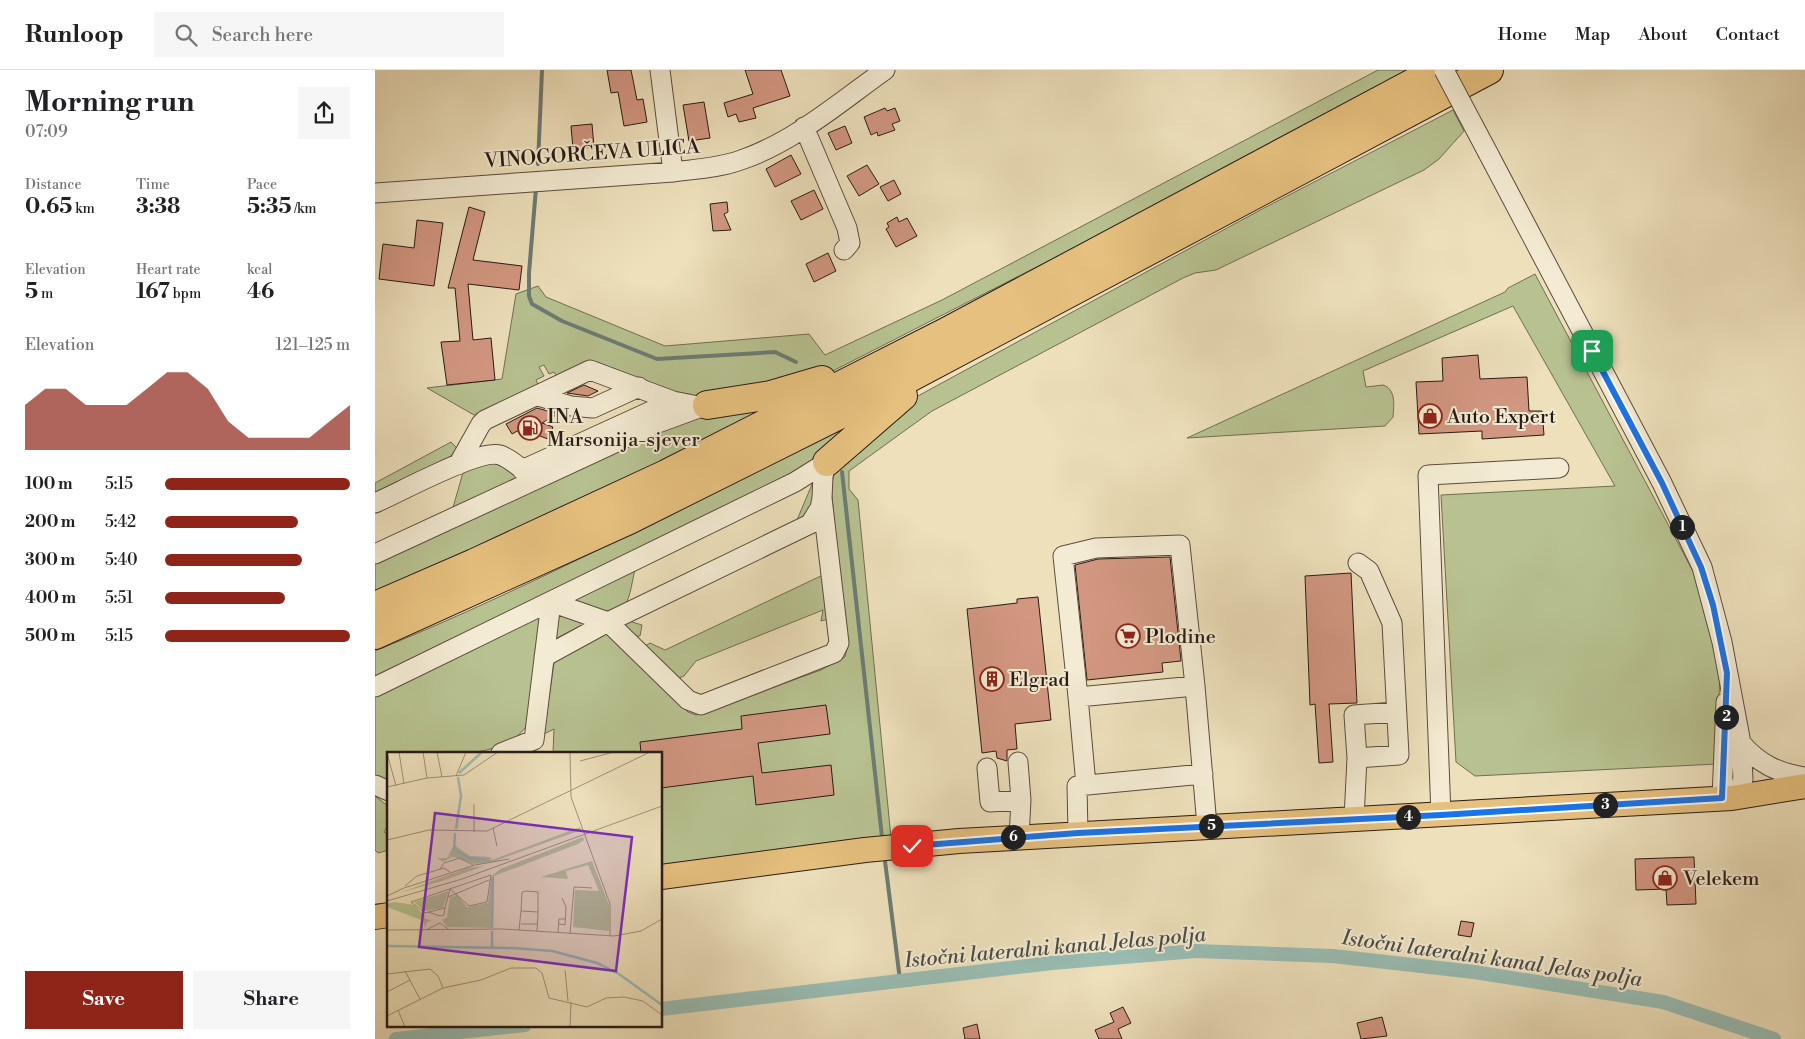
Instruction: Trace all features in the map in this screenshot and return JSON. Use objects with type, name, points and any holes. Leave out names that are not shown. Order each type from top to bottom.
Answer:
[{"type":"highway","points":[[375,606],[474,563],[666,474],[946,332],[1437,70]]},
{"type":"highway","points":[[375,635],[629,520],[853,408],[1489,70]]},
{"type":"highway","points":[[827,462],[901,397],[999,343],[1021,324],[1027,316]]},
{"type":"highway","points":[[707,405],[798,388],[831,377],[899,343],[931,333],[946,332]]},
{"type":"main road","points":[[663,877],[865,850],[1019,837],[1727,798],[1805,786]]},
{"type":"street","points":[[660,70],[673,172]]},
{"type":"street","name":"VINOGORČEVA ULICA","points":[[375,193],[673,172],[740,160],[763,151],[804,126],[885,70]]},
{"type":"street","points":[[1444,70],[1662,483],[1701,567],[1715,614],[1741,743],[1743,779],[1739,790],[1727,798]]},
{"type":"street","points":[[804,126],[847,228],[850,243],[844,250]]},
{"type":"street","points":[[458,465],[485,420],[590,370],[686,405],[707,405]]},
{"type":"street","points":[[538,396],[571,406],[593,408],[639,387]]},
{"type":"street","points":[[375,554],[673,401]]},
{"type":"street","points":[[528,475],[707,405]]},
{"type":"street","points":[[475,435],[528,475]]},
{"type":"street","points":[[375,503],[458,465],[488,454],[501,455]]},
{"type":"street","points":[[551,602],[607,622],[689,700],[701,705],[827,657],[834,653],[839,643],[822,498],[823,476],[827,462]]},
{"type":"street","points":[[375,687],[801,479],[827,462]]},
{"type":"street","points":[[1441,815],[1429,475],[1559,468]]},
{"type":"street","points":[[544,657],[607,622],[809,524],[819,508],[822,498]]},
{"type":"street","points":[[1078,833],[1081,785],[1078,697],[1063,556],[1096,548],[1179,545],[1195,686],[1207,826]]},
{"type":"street","points":[[1357,758],[1399,755],[1392,623],[1369,571],[1358,563]]},
{"type":"street","points":[[1055,588],[1081,785]]},
{"type":"street","points":[[506,752],[533,747],[551,602]]},
{"type":"street","points":[[1727,673],[1727,798]]},
{"type":"street","points":[[1078,697],[1195,686]]},
{"type":"street","points":[[1355,819],[1357,758],[1354,715],[1396,712]]},
{"type":"street","points":[[1741,743],[1750,754],[1774,770],[1805,777]]},
{"type":"street","points":[[1018,762],[1021,800],[1019,837]]},
{"type":"street","points":[[987,768],[990,802],[1021,800]]},
{"type":"street","points":[[1081,785],[1203,774]]},
{"type":"street","points":[[375,785],[387,790]]},
{"type":"green space","points":[[1378,70],[1422,70],[827,374],[725,396],[686,397],[597,362],[585,365],[558,378],[554,372],[549,374],[544,365],[539,367],[544,376],[536,380],[538,385],[474,415],[427,388],[502,379],[516,294],[538,286],[546,297],[665,346],[809,334],[825,355],[942,300]]},
{"type":"green space","points":[[1453,110],[1464,131],[1439,159],[1424,170],[1216,270],[1195,273],[1183,278],[932,411],[849,471],[849,489],[858,500],[891,838],[663,867],[663,752],[553,752],[554,729],[544,734],[554,663],[558,657],[603,633],[611,635],[621,643],[688,712],[696,715],[821,670],[845,657],[847,649],[831,487],[834,475],[843,459],[916,397],[1264,208]]},
{"type":"green space","points":[[1535,274],[1696,577],[1720,666],[1717,764],[1475,776],[1456,762],[1441,495],[1615,486],[1513,306],[1363,371],[1366,387],[1383,385],[1392,394],[1394,403],[1393,417],[1385,426],[1187,438],[1505,292],[1508,288]]},
{"type":"green space","points":[[774,406],[484,548],[375,595],[375,563],[659,431],[696,417]]},
{"type":"green space","points":[[852,421],[858,427],[792,477],[375,680],[375,651],[557,570]]},
{"type":"green space","points":[[451,442],[457,448],[451,456],[375,493],[375,483]]},
{"type":"green space","points":[[495,460],[518,477],[517,481],[452,511],[464,469]]},
{"type":"green space","points":[[813,482],[816,490],[811,514],[797,520]]},
{"type":"green space","points":[[635,570],[629,597],[621,610],[615,612],[600,611],[573,600]]},
{"type":"green space","points":[[825,574],[828,619],[821,621],[823,610],[696,661],[684,676],[679,678],[645,646],[650,643],[665,650]]},
{"type":"green space","points":[[559,613],[586,623],[555,639]]},
{"type":"green space","points":[[540,614],[529,722],[518,735],[503,745],[472,752],[387,752],[387,780],[375,776],[375,694]]},
{"type":"green space","points":[[629,621],[642,625],[640,636],[635,636],[622,625]]},
{"type":"green space","points":[[375,796],[387,805],[387,827],[384,832],[387,834],[387,851],[378,853],[375,850]]},
{"type":"building","points":[[607,70],[631,70],[637,100],[643,99],[647,122],[624,126],[618,92],[611,93]]},
{"type":"building","points":[[745,70],[781,70],[790,96],[753,108],[756,118],[739,122],[736,114],[728,117],[724,103],[753,94]]},
{"type":"building","points":[[704,102],[710,138],[689,141],[683,105]]},
{"type":"building","points":[[885,108],[887,111],[895,108],[900,121],[892,124],[895,130],[878,136],[877,132],[871,135],[864,117]]},
{"type":"building","points":[[592,124],[594,147],[573,149],[571,126]]},
{"type":"building","points":[[845,126],[852,143],[836,150],[828,133]]},
{"type":"building","points":[[791,155],[801,174],[775,187],[766,169]]},
{"type":"building","points":[[867,165],[879,184],[859,196],[847,176]]},
{"type":"building","points":[[894,180],[901,194],[888,201],[880,187]]},
{"type":"building","points":[[814,190],[823,209],[801,220],[791,201]]},
{"type":"building","points":[[727,202],[728,212],[724,214],[731,230],[713,231],[710,204]]},
{"type":"building","points":[[469,207],[485,212],[473,260],[522,266],[519,290],[468,284],[473,340],[491,338],[495,380],[447,385],[441,342],[460,341],[455,288],[448,288]]},
{"type":"building","points":[[897,217],[899,222],[907,218],[917,236],[896,247],[886,229],[889,227],[887,223]]},
{"type":"building","points":[[417,220],[443,223],[434,286],[379,279],[383,244],[414,248]]},
{"type":"building","points":[[828,253],[836,271],[814,282],[806,264]]},
{"type":"building","points":[[1478,355],[1480,379],[1527,377],[1529,411],[1542,411],[1544,435],[1482,439],[1482,431],[1419,434],[1416,382],[1443,381],[1442,358]]},
{"type":"building","points":[[584,385],[598,391],[588,396],[567,393]]},
{"type":"building","name":"INA Marsonija-sjever","points":[[537,408],[558,414],[542,423],[553,427],[548,439],[521,429],[512,434],[506,424]]},
{"type":"building","name":"Plodine","points":[[1170,557],[1181,661],[1162,663],[1163,672],[1087,680],[1075,565],[1098,559]]},
{"type":"building","points":[[1351,573],[1357,703],[1329,704],[1333,762],[1319,763],[1315,704],[1310,705],[1305,576]]},
{"type":"building","points":[[1038,597],[1051,720],[1015,724],[1017,749],[1007,750],[1007,761],[997,758],[996,751],[982,753],[967,609],[1017,603],[1017,599]]},
{"type":"building","points":[[826,705],[830,734],[758,743],[762,773],[831,765],[834,795],[756,805],[753,776],[663,788],[663,752],[641,752],[640,742],[742,729],[741,716]]},
{"type":"building","name":"Velekem","points":[[1694,857],[1696,904],[1667,905],[1666,889],[1636,890],[1635,859]]},
{"type":"building","points":[[1461,921],[1474,923],[1471,937],[1458,935]]},
{"type":"building","points":[[1123,1007],[1131,1023],[1118,1029],[1122,1039],[1099,1039],[1095,1030],[1114,1022],[1110,1013]]},
{"type":"building","points":[[1382,1017],[1387,1036],[1361,1039],[1357,1023]]},
{"type":"building","points":[[977,1024],[980,1039],[965,1039],[963,1028]]},
{"type":"waterway","points":[[538,164],[542,70]]},
{"type":"waterway","points":[[536,188],[529,273],[529,296],[532,304],[562,321],[657,359],[775,352],[796,362]]},
{"type":"waterway","points":[[842,472],[882,837]]},
{"type":"waterway","points":[[885,861],[900,980]]},
{"type":"waterway","name":"Istočni lateralni kanal Jelas polja","points":[[663,1009],[1052,963],[1196,951],[1333,956],[1474,972],[1663,1002],[1774,1039]]},
{"type":"waterway","name":"Istočni lateralni kanal Jelas polja","points":[[396,1039],[516,1026]]},
{"type":"place","name":"Auto Expert","points":[[1430,416]]},
{"type":"place","name":"INA Marsonija-sjever","points":[[530,428]]},
{"type":"place","name":"Plodine","points":[[1128,636]]},
{"type":"place","name":"Elgrad","points":[[992,679]]},
{"type":"place","name":"Velekem","points":[[1665,878]]},
{"type":"route","points":[[912,846],[1078,833],[1441,815],[1722,798],[1727,673],[1713,605],[1701,567],[1662,483],[1592,351]]}]
